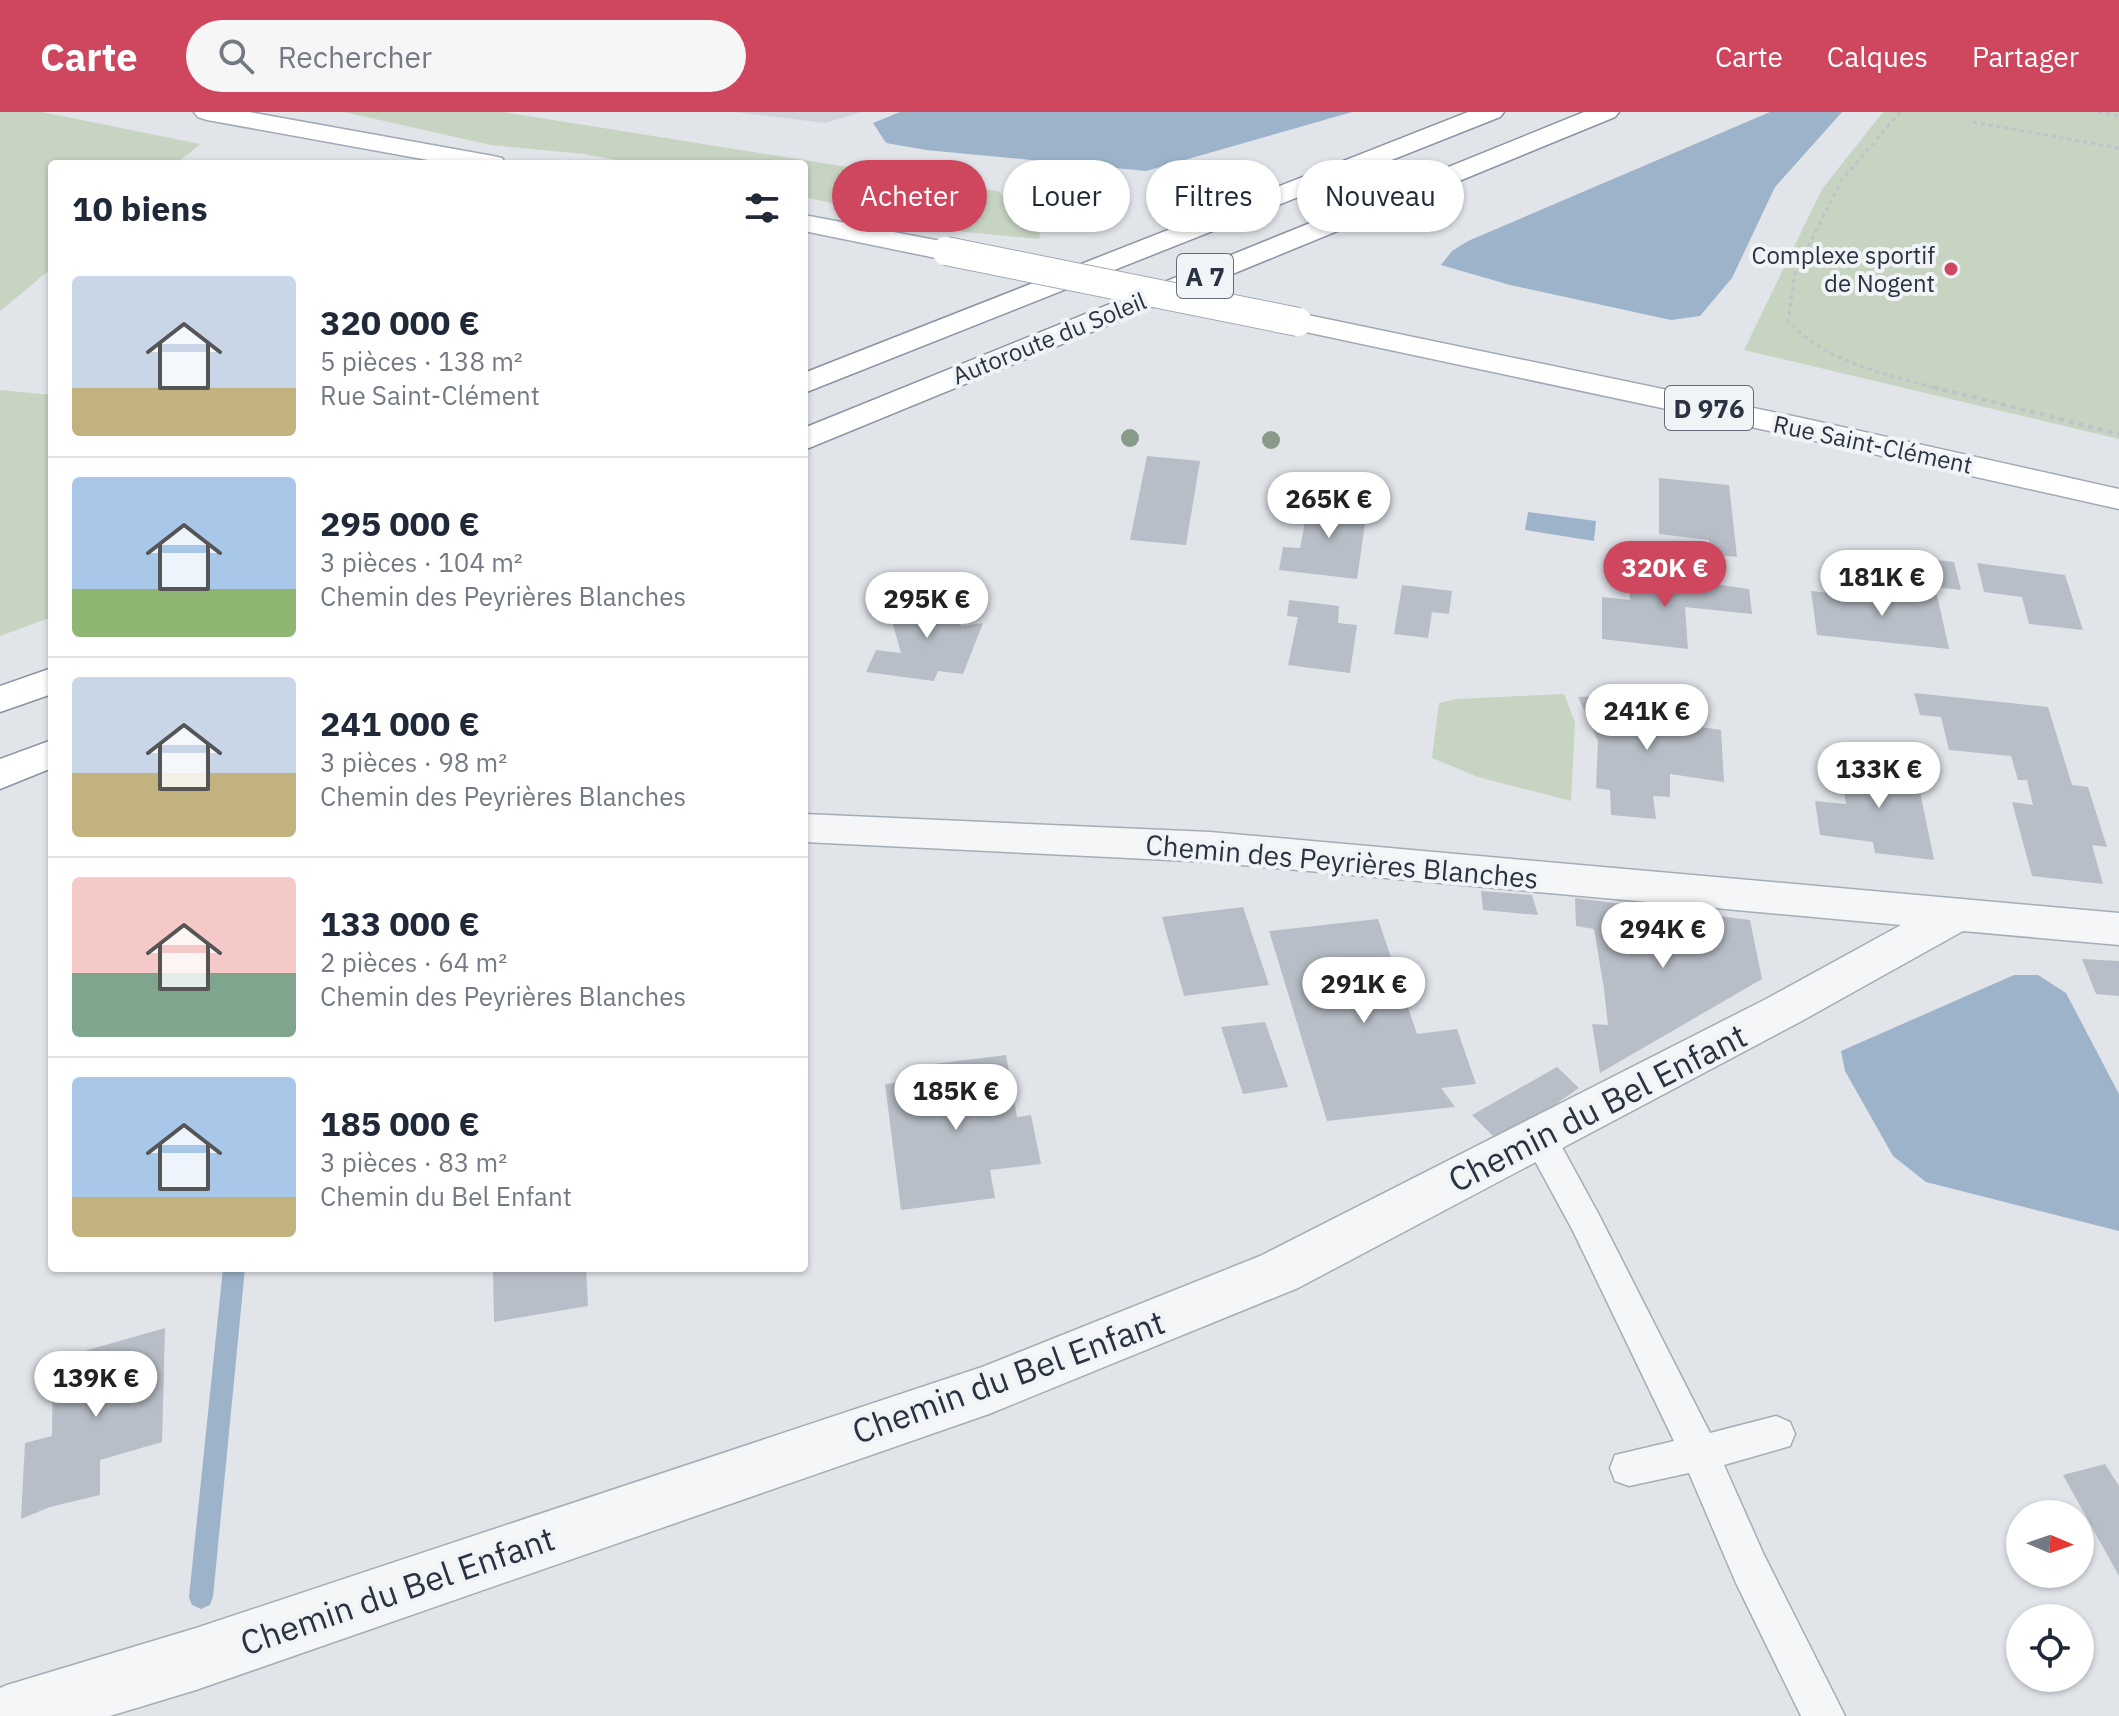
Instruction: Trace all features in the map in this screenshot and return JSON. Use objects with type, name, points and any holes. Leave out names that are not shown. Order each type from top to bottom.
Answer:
[{"type":"main road","points":[[207,112],[471,160]]},
{"type":"main road","points":[[288,112],[487,160]]},
{"type":"main road","name":"Autoroute du Soleil","points":[[808,382],[1491,112]]},
{"type":"main road","name":"Autoroute du Soleil","points":[[808,438],[1606,112]]},
{"type":"main road","name":"Rue Saint-Clément","points":[[808,224],[1298,322],[1802,428],[2119,499]]},
{"type":"main road","points":[[0,700],[48,682]]},
{"type":"main road","points":[[0,775],[48,755]]},
{"type":"street","name":"Chemin des Peyrières Blanches","points":[[808,828],[1210,847],[2119,929]]},
{"type":"street","name":"Chemin du Bel Enfant","points":[[7,1716],[196,1659],[989,1389],[1279,1272],[1782,1011],[1957,914]]},
{"type":"lane","points":[[1539,1137],[1586,1223],[1700,1453],[1750,1569],[1824,1716]]},
{"type":"lane","points":[[1629,1468],[1776,1434]]},
{"type":"path","points":[[1900,112],[1841,181],[1795,273],[1788,321],[1805,340],[1856,365],[1956,394],[2119,434]]},
{"type":"path","points":[[2098,112],[2119,116]]},
{"type":"path","points":[[1973,122],[2119,148]]},
{"type":"shaded area","points":[[735,112],[862,112],[825,123]]},
{"type":"green space","points":[[0,112],[42,112],[200,144],[181,160],[48,160],[48,271],[0,311]]},
{"type":"green space","points":[[344,112],[504,112],[804,160],[616,160],[491,145]]},
{"type":"green space","name":"Complexe sportif de Nogent","points":[[1883,112],[2119,112],[2119,439],[1744,350],[1822,189]]},
{"type":"green space","points":[[808,161],[832,165],[832,203],[808,198]]},
{"type":"green space","points":[[987,189],[1003,195],[1003,232],[1040,232],[1039,239],[965,232],[987,232]]},
{"type":"green space","points":[[0,390],[48,395],[48,618],[0,636]]},
{"type":"green space","points":[[1564,694],[1575,722],[1571,801],[1478,777],[1432,758],[1439,703],[1457,699]]},
{"type":"water","points":[[900,112],[1352,112],[1184,160],[1146,160],[1146,171],[1130,169],[1130,160],[1031,160],[886,143],[873,123]]},
{"type":"water","points":[[1770,112],[1842,112],[1775,187],[1732,278],[1700,316],[1671,320],[1510,285],[1441,265],[1452,251],[1468,241]]},
{"type":"water","points":[[1528,512],[1596,521],[1594,541],[1525,530]]},
{"type":"water","points":[[2014,975],[2038,975],[2066,993],[2119,1094],[2119,1231],[1926,1182],[1893,1156],[1845,1071],[1841,1051]]},
{"type":"building","points":[[1147,456],[1200,461],[1186,545],[1130,540]]},
{"type":"building","points":[[1659,478],[1729,485],[1737,557],[1710,554],[1709,540],[1659,534]]},
{"type":"building","points":[[1310,496],[1368,503],[1357,579],[1279,570],[1283,547],[1300,548]]},
{"type":"building","points":[[1928,559],[1954,562],[1961,590],[1934,587]]},
{"type":"building","points":[[1977,563],[2065,575],[2083,630],[2029,624],[2022,597],[1984,592]]},
{"type":"building","points":[[1629,572],[1749,589],[1752,614],[1685,607],[1688,649],[1602,639],[1602,597],[1630,600]]},
{"type":"building","points":[[1402,585],[1452,591],[1449,614],[1432,612],[1428,638],[1394,634]]},
{"type":"building","points":[[1892,590],[1937,595],[1949,649],[1817,635],[1811,591],[1895,600]]},
{"type":"building","points":[[951,593],[961,626],[983,623],[963,674],[938,671],[934,681],[866,672],[876,650],[901,653],[887,603]]},
{"type":"building","points":[[1289,600],[1339,606],[1338,623],[1357,625],[1350,673],[1288,665],[1298,617],[1287,616]]},
{"type":"building","points":[[1914,693],[2048,707],[2072,785],[2088,787],[2107,847],[2092,845],[2103,884],[2032,876],[2012,802],[2033,805],[2027,780],[2018,780],[2011,756],[1949,750],[1941,717],[1920,715]]},
{"type":"building","points":[[1645,694],[1661,721],[1721,730],[1724,782],[1670,774],[1670,797],[1653,796],[1656,819],[1611,815],[1610,790],[1596,788],[1598,741],[1578,697]]},
{"type":"building","points":[[1839,758],[1915,767],[1934,860],[1875,853],[1873,842],[1820,835],[1815,801],[1846,804]]},
{"type":"building","points":[[1481,891],[1532,895],[1538,915],[1483,910]]},
{"type":"building","points":[[1575,898],[1750,920],[1762,979],[1600,1073],[1592,1024],[1608,1025],[1604,989],[1594,929],[1576,926]]},
{"type":"building","points":[[1243,907],[1269,985],[1184,996],[1162,917]]},
{"type":"building","points":[[1378,919],[1417,1034],[1457,1029],[1476,1084],[1441,1088],[1455,1107],[1327,1121],[1269,931]]},
{"type":"building","points":[[2082,959],[2119,961],[2119,996],[2096,994]]},
{"type":"building","points":[[1265,1022],[1288,1087],[1243,1094],[1221,1027]]},
{"type":"building","points":[[1006,1055],[1017,1117],[1031,1115],[1041,1164],[990,1170],[995,1198],[901,1210],[885,1084],[912,1081],[910,1067]]},
{"type":"building","points":[[1557,1067],[1579,1088],[1500,1143],[1472,1115]]},
{"type":"building","points":[[493,1272],[586,1272],[588,1306],[494,1322]]},
{"type":"building","points":[[165,1328],[162,1442],[100,1460],[100,1495],[50,1507],[21,1519],[25,1443],[52,1436],[53,1360]]},
{"type":"building","points":[[2105,1464],[2119,1486],[2119,1576],[2094,1531],[2094,1500],[2077,1500],[2063,1475]]},
{"type":"waterway","points":[[201,1597],[234,1272]]},
{"type":"place","name":"Complexe sportif de Nogent","points":[[1951,269]]}]
